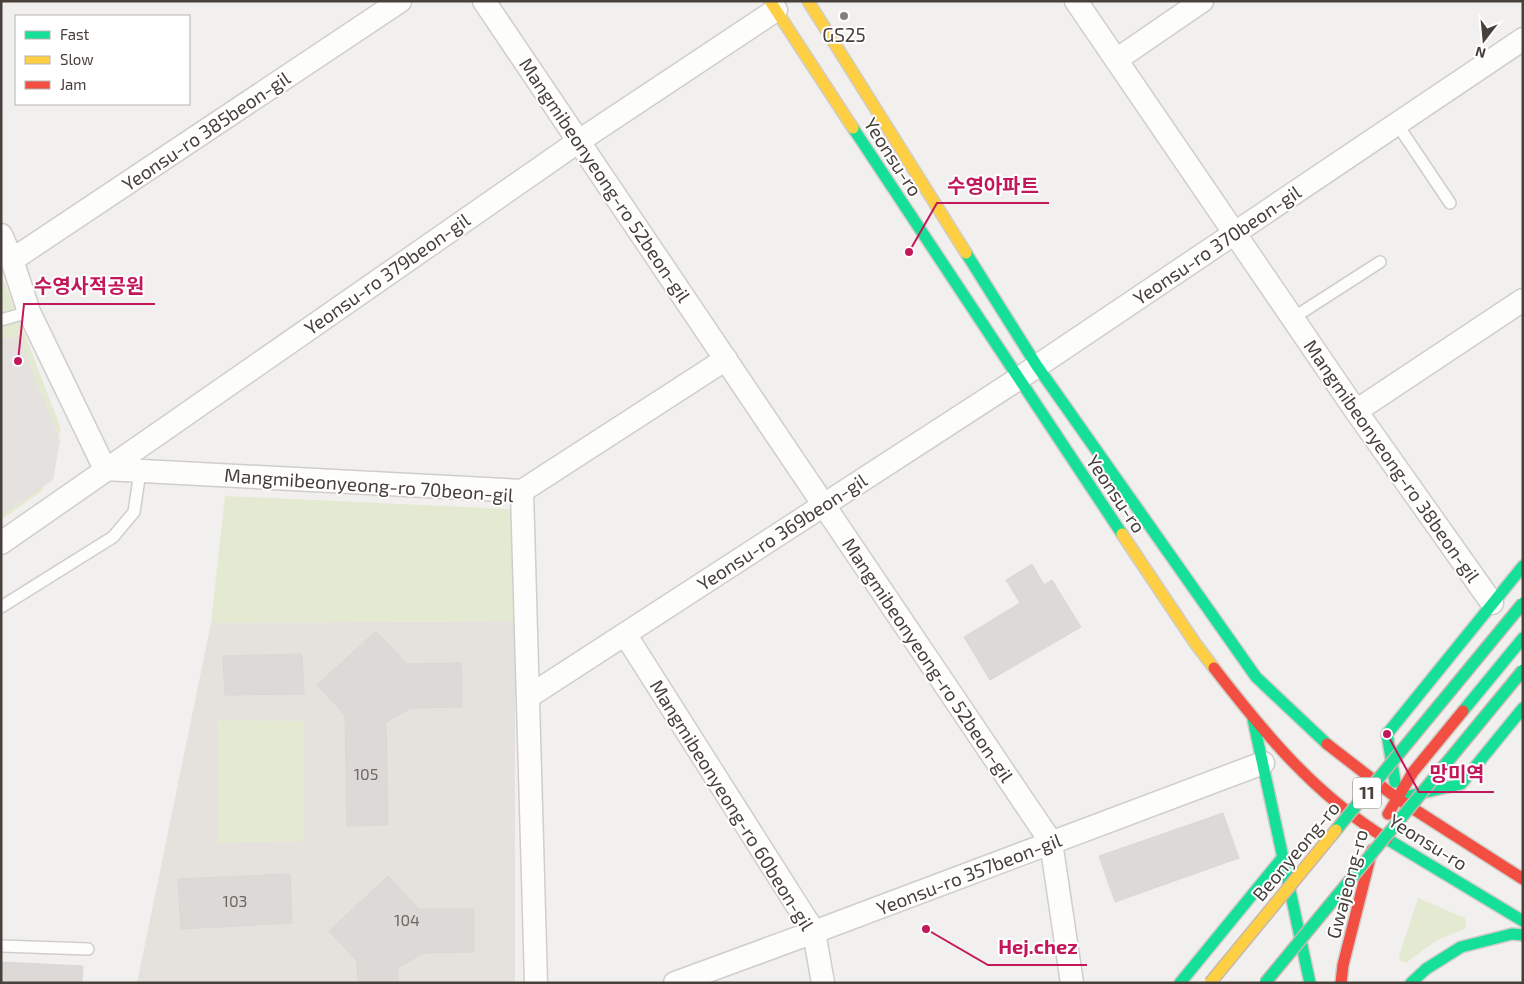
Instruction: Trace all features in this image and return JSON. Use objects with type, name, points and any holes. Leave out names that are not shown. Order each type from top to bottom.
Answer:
[{"type":"main road","name":"Yeonsu-ro","points":[[808,1],[1037,366],[1256,677],[1332,749],[1398,798],[1523,879]]},
{"type":"main road","name":"Yeonsu-ro","points":[[773,6],[1018,379],[1195,643],[1253,718],[1300,770],[1329,798],[1376,832],[1523,921]]},
{"type":"main road","points":[[1523,566],[1387,734],[1398,798],[1461,784],[1523,708]]},
{"type":"main road","points":[[1492,603],[1523,634]]},
{"type":"main road","name":"Beonyeong-ro","points":[[1210,983],[1523,603]]},
{"type":"main road","name":"Gwajeong-ro","points":[[1340,983],[1376,832],[1413,772],[1523,638]]},
{"type":"main road","name":"11","points":[[1265,983],[1523,670]]},
{"type":"main road","points":[[1253,718],[1310,983]]},
{"type":"main road","points":[[1180,983],[1283,856]]},
{"type":"main road","points":[[1410,983],[1426,969],[1461,947],[1512,934],[1523,935]]},
{"type":"street","name":"Yeonsu-ro 385beon-gil","points":[[12,260],[400,1]]},
{"type":"street","name":"Mangmibeonyeong-ro 52beon-gil","points":[[484,1],[1051,842],[1072,983]]},
{"type":"street","name":"Mangmibeonyeong-ro 38beon-gil","points":[[1076,1],[1356,411],[1492,603]]},
{"type":"street","points":[[1116,60],[1199,2]]},
{"type":"street","name":"Yeonsu-ro 379beon-gil","points":[[1,543],[773,6]]},
{"type":"street","name":"Yeonsu-ro 370beon-gil","points":[[1037,366],[1523,39]]},
{"type":"street","points":[[1,235],[30,312],[105,469]]},
{"type":"street","points":[[1356,411],[1523,300]]},
{"type":"street","points":[[522,491],[726,359]]},
{"type":"street","name":"Yeonsu-ro 369beon-gil","points":[[528,697],[1037,366]]},
{"type":"street","name":"Mangmibeonyeong-ro 70beon-gil","points":[[105,469],[522,491],[536,983]]},
{"type":"street","name":"Mangmibeonyeong-ro 60beon-gil","points":[[625,634],[814,932],[823,983]]},
{"type":"street","name":"Yeonsu-ro 357beon-gil","points":[[675,983],[1263,763]]},
{"type":"lane","points":[[1397,124],[1450,203]]},
{"type":"lane","points":[[1293,318],[1380,262]]},
{"type":"lane","points":[[1,320],[30,312]]},
{"type":"lane","points":[[1,607],[113,537],[134,512],[140,472]]},
{"type":"lane","points":[[1,946],[88,949]]},
{"type":"shaded area","points":[[18,336],[60,441],[53,480],[1,516],[1,340]]},
{"type":"shaded area","points":[[515,621],[515,983],[137,983],[211,623]]},
{"type":"green space","points":[[1,273],[61,429],[42,491],[1,520]]},
{"type":"green space","points":[[225,496],[511,509],[515,621],[211,623]]},
{"type":"green space","points":[[217,720],[304,721],[304,841],[217,843]]},
{"type":"green space","points":[[1418,898],[1465,918],[1466,924],[1465,929],[1437,940],[1406,963],[1400,961],[1399,956]]},
{"type":"building","points":[[1032,564],[1044,585],[1052,580],[1081,627],[990,680],[964,637],[1020,603],[1006,580]]},
{"type":"building","points":[[376,631],[407,664],[461,663],[462,707],[411,708],[386,722],[388,825],[347,826],[345,715],[317,685]]},
{"type":"building","points":[[302,654],[304,694],[225,695],[223,656]]},
{"type":"building","points":[[1223,813],[1239,858],[1115,902],[1099,856]]},
{"type":"building","points":[[290,874],[292,923],[181,929],[178,879]]},
{"type":"building","points":[[388,876],[419,909],[474,909],[474,952],[423,953],[398,968],[398,983],[358,983],[357,961],[329,931]]},
{"type":"building","points":[[1,962],[83,966],[82,983],[1,983]]},
{"type":"traffic: fast","points":[[853,128],[1122,534]]},
{"type":"traffic: fast","points":[[966,253],[1037,366],[1256,677],[1327,744]]},
{"type":"traffic: fast","points":[[1395,782],[1387,734],[1523,566]]},
{"type":"traffic: fast","points":[[1336,830],[1523,603]]},
{"type":"traffic: fast","points":[[1463,711],[1523,638]]},
{"type":"traffic: fast","points":[[1265,983],[1523,670]]},
{"type":"traffic: fast","points":[[1409,796],[1461,784],[1523,708]]},
{"type":"traffic: fast","points":[[1253,719],[1310,983]]},
{"type":"traffic: fast","points":[[1387,839],[1523,921]]},
{"type":"traffic: fast","points":[[1180,983],[1283,857]]},
{"type":"traffic: fast","points":[[1411,983],[1426,969],[1461,947],[1512,934],[1523,935]]},
{"type":"traffic: slow","points":[[770,1],[853,128]]},
{"type":"traffic: slow","points":[[808,1],[966,253]]},
{"type":"traffic: slow","points":[[1122,534],[1195,643],[1214,668]]},
{"type":"traffic: slow","points":[[1210,983],[1336,830]]},
{"type":"traffic: jam","points":[[1214,668],[1272,740],[1314,783],[1361,822],[1387,839]]},
{"type":"traffic: jam","points":[[1388,814],[1413,772],[1463,711]]},
{"type":"traffic: jam","points":[[1327,744],[1398,799],[1523,879]]},
{"type":"traffic: jam","points":[[1341,983],[1343,965],[1372,850]]},
{"type":"place","name":"GS25","points":[[844,16]]},
{"type":"place","name":"수영아파트","points":[[909,252]]},
{"type":"place","name":"수영사적공원","points":[[18,361]]},
{"type":"place","name":"망미역","points":[[1387,734]]},
{"type":"place","name":"Hej.chez","points":[[926,929]]}]
